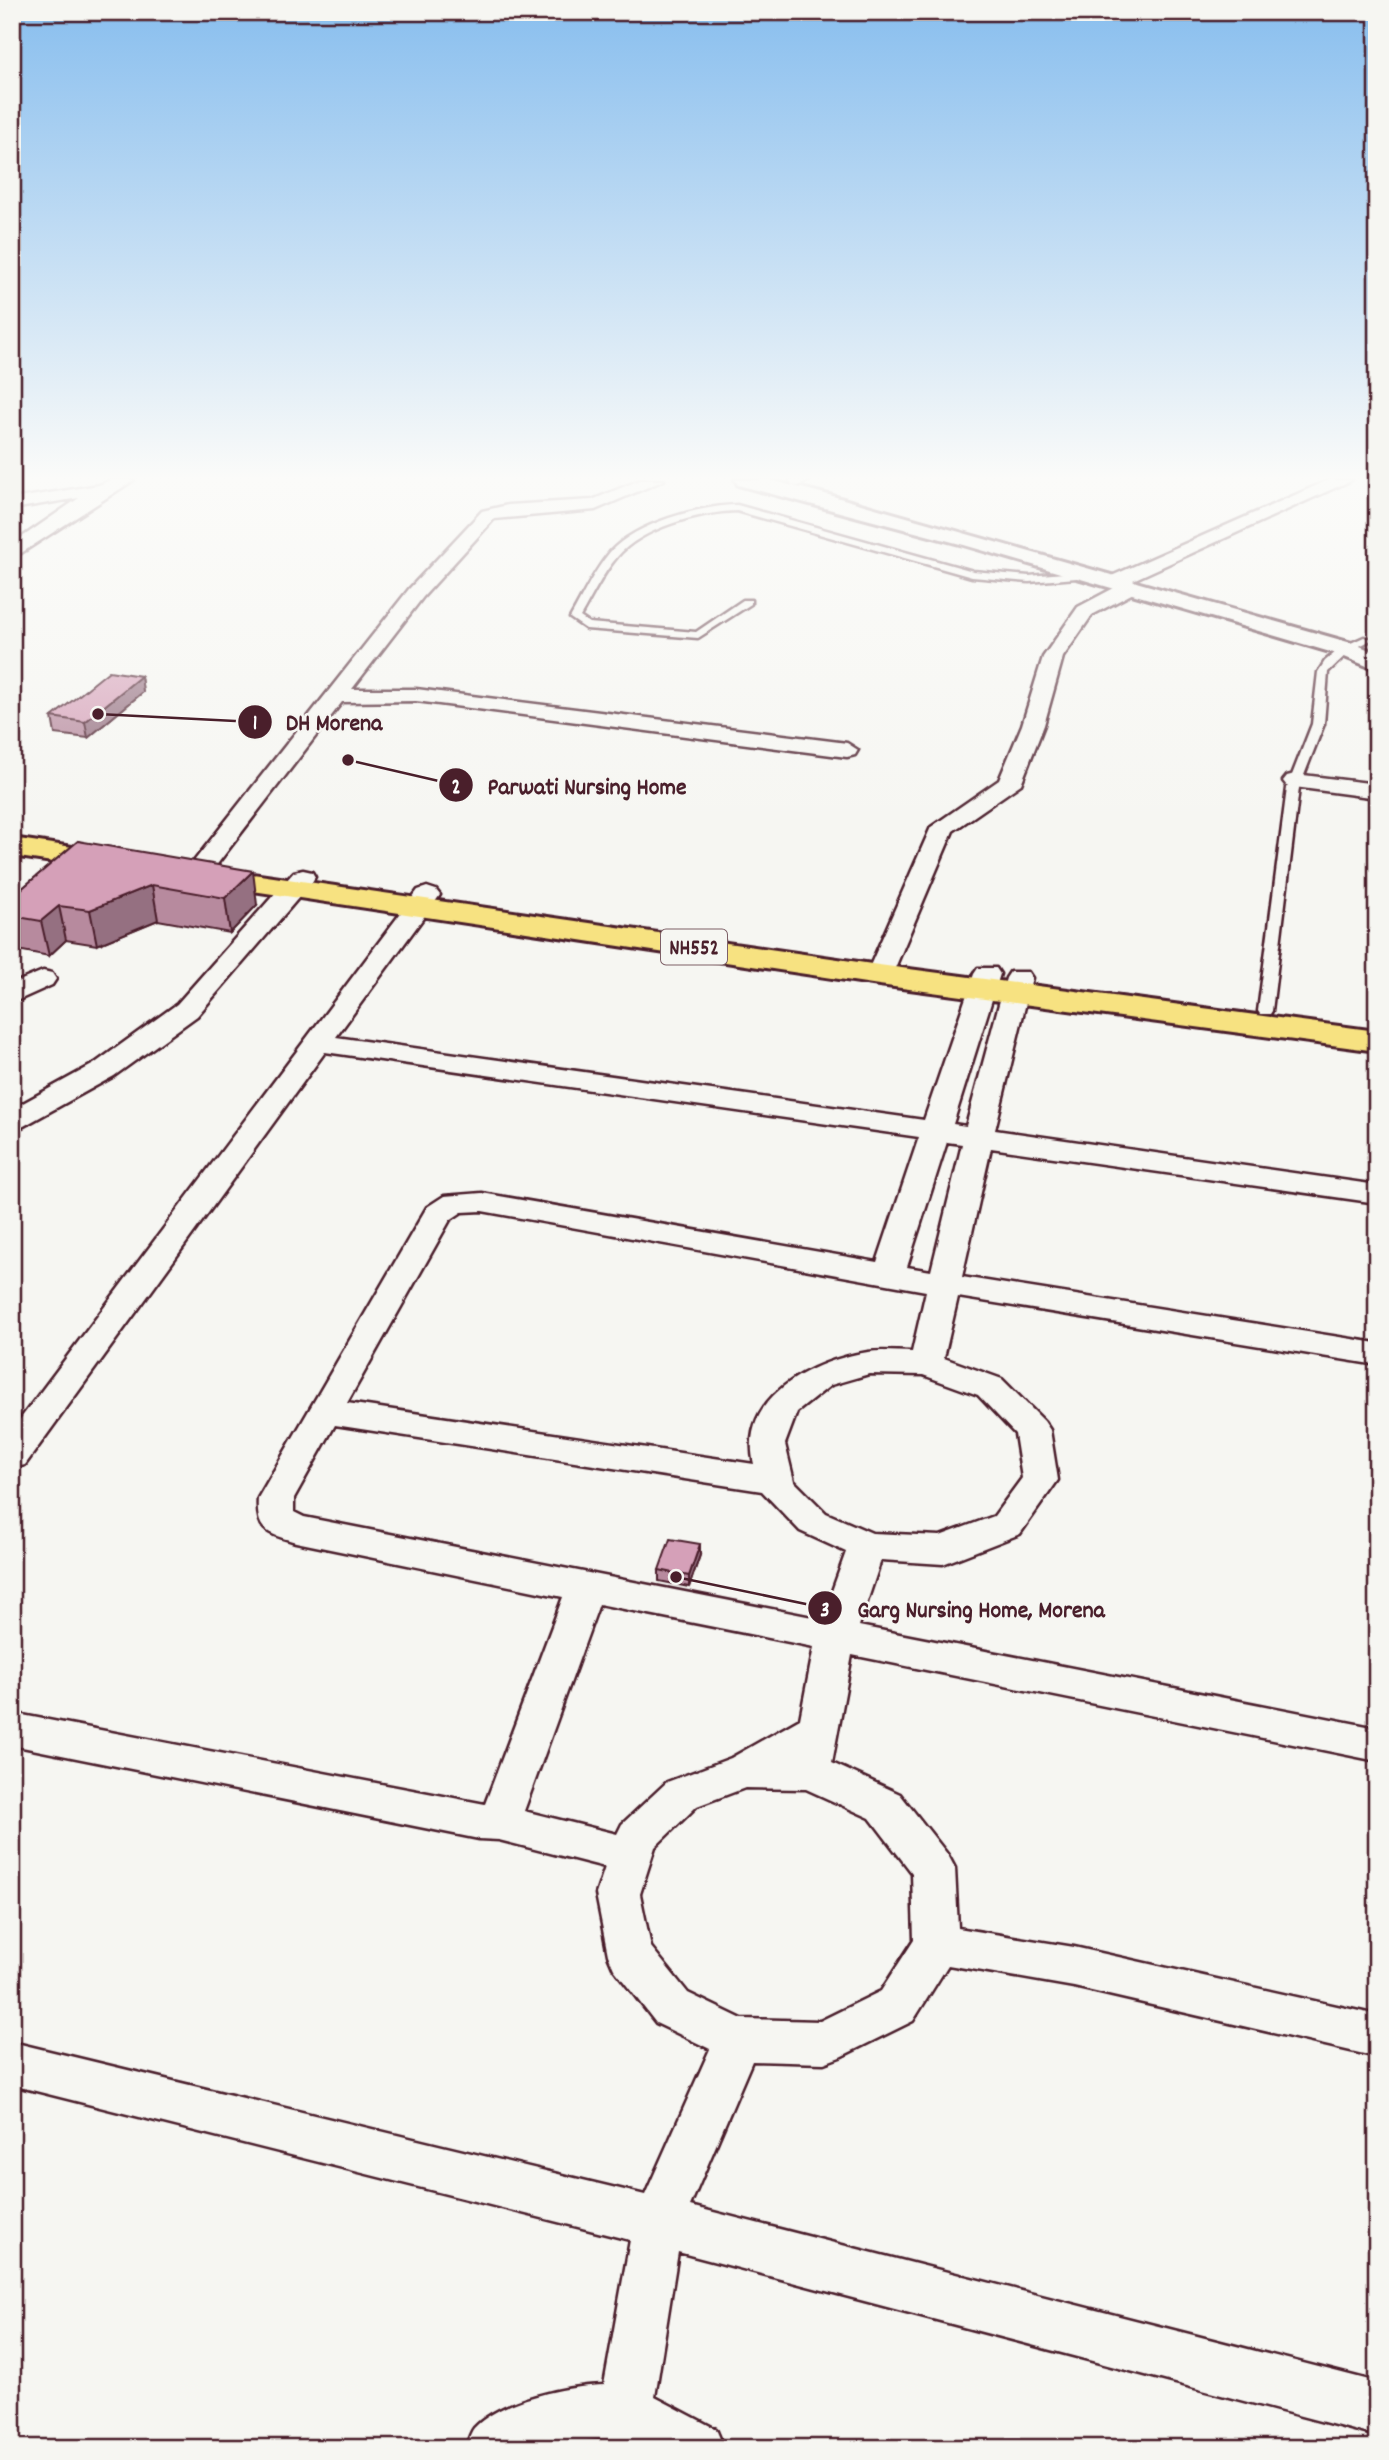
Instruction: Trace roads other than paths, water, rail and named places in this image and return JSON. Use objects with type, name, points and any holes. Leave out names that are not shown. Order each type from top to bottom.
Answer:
[{"type":"highway","name":"NH552","points":[[12,834],[172,864],[884,967],[1265,1011],[1377,1027]]},
{"type":"highway","name":"NH552","points":[[12,847],[172,864]]},
{"type":"highway","name":"NH552","points":[[1001,982],[1377,1041]]},
{"type":"street","points":[[172,864],[338,696],[415,595]]},
{"type":"street","points":[[884,967],[943,827],[1009,784],[1033,725],[1053,657],[1085,611],[1107,595]]},
{"type":"street","points":[[1175,595],[1346,649],[1377,662]]},
{"type":"street","points":[[1187,595],[1372,641]]},
{"type":"street","points":[[338,696],[416,695],[847,750]]},
{"type":"street","points":[[1295,781],[1377,791]]},
{"type":"street","points":[[12,1121],[104,1070],[187,1010],[298,883]]},
{"type":"street","points":[[12,1456],[423,901]]},
{"type":"street","points":[[12,995],[43,979]]},
{"type":"street","points":[[889,1274],[937,1132],[1001,982]]},
{"type":"street","points":[[926,1364],[978,1138],[1001,982]]},
{"type":"street","points":[[320,1043],[1377,1194]]},
{"type":"street","points":[[1377,1354],[946,1284],[482,1202],[455,1203],[438,1213],[276,1498],[275,1519],[296,1529],[1377,1745]]},
{"type":"street","points":[[869,1363],[926,1364],[990,1387],[1032,1430],[1040,1480],[1007,1525],[943,1550],[867,1546],[813,1522],[777,1486],[776,1480],[767,1444],[782,1406],[818,1377],[869,1363]]},
{"type":"street","points":[[326,1412],[776,1480]]},
{"type":"street","points":[[810,1772],[836,1636],[867,1546]]},
{"type":"street","points":[[499,1822],[586,1587]]},
{"type":"street","points":[[743,1771],[810,1772],[885,1806],[933,1868],[937,1944],[897,2006],[824,2042],[738,2040],[672,2008],[630,1955],[618,1894],[637,1837],[682,1794],[743,1771],[819,1728]]},
{"type":"street","points":[[12,1729],[479,1821],[499,1822],[631,1855]]},
{"type":"street","points":[[937,1944],[1074,1967],[1377,2036]]},
{"type":"street","points":[[626,2413],[658,2223],[738,2040]]},
{"type":"street","points":[[12,2063],[658,2223],[1377,2409]]},
{"type":"street","points":[[492,2448],[508,2435],[566,2414],[626,2413],[697,2448]]},
{"type":"lane","points":[[589,595],[575,618],[586,626],[698,635],[747,602]]},
{"type":"lane","points":[[1265,1011],[1295,781],[1318,724],[1323,672],[1329,663],[1346,649],[1372,641]]},
{"type":"place","name":"DH Morena","points":[[98,714]]},
{"type":"place","name":"Parwati Nursing Home","points":[[348,760]]},
{"type":"place","name":"Garg Nursing Home, Morena","points":[[676,1577]]}]
